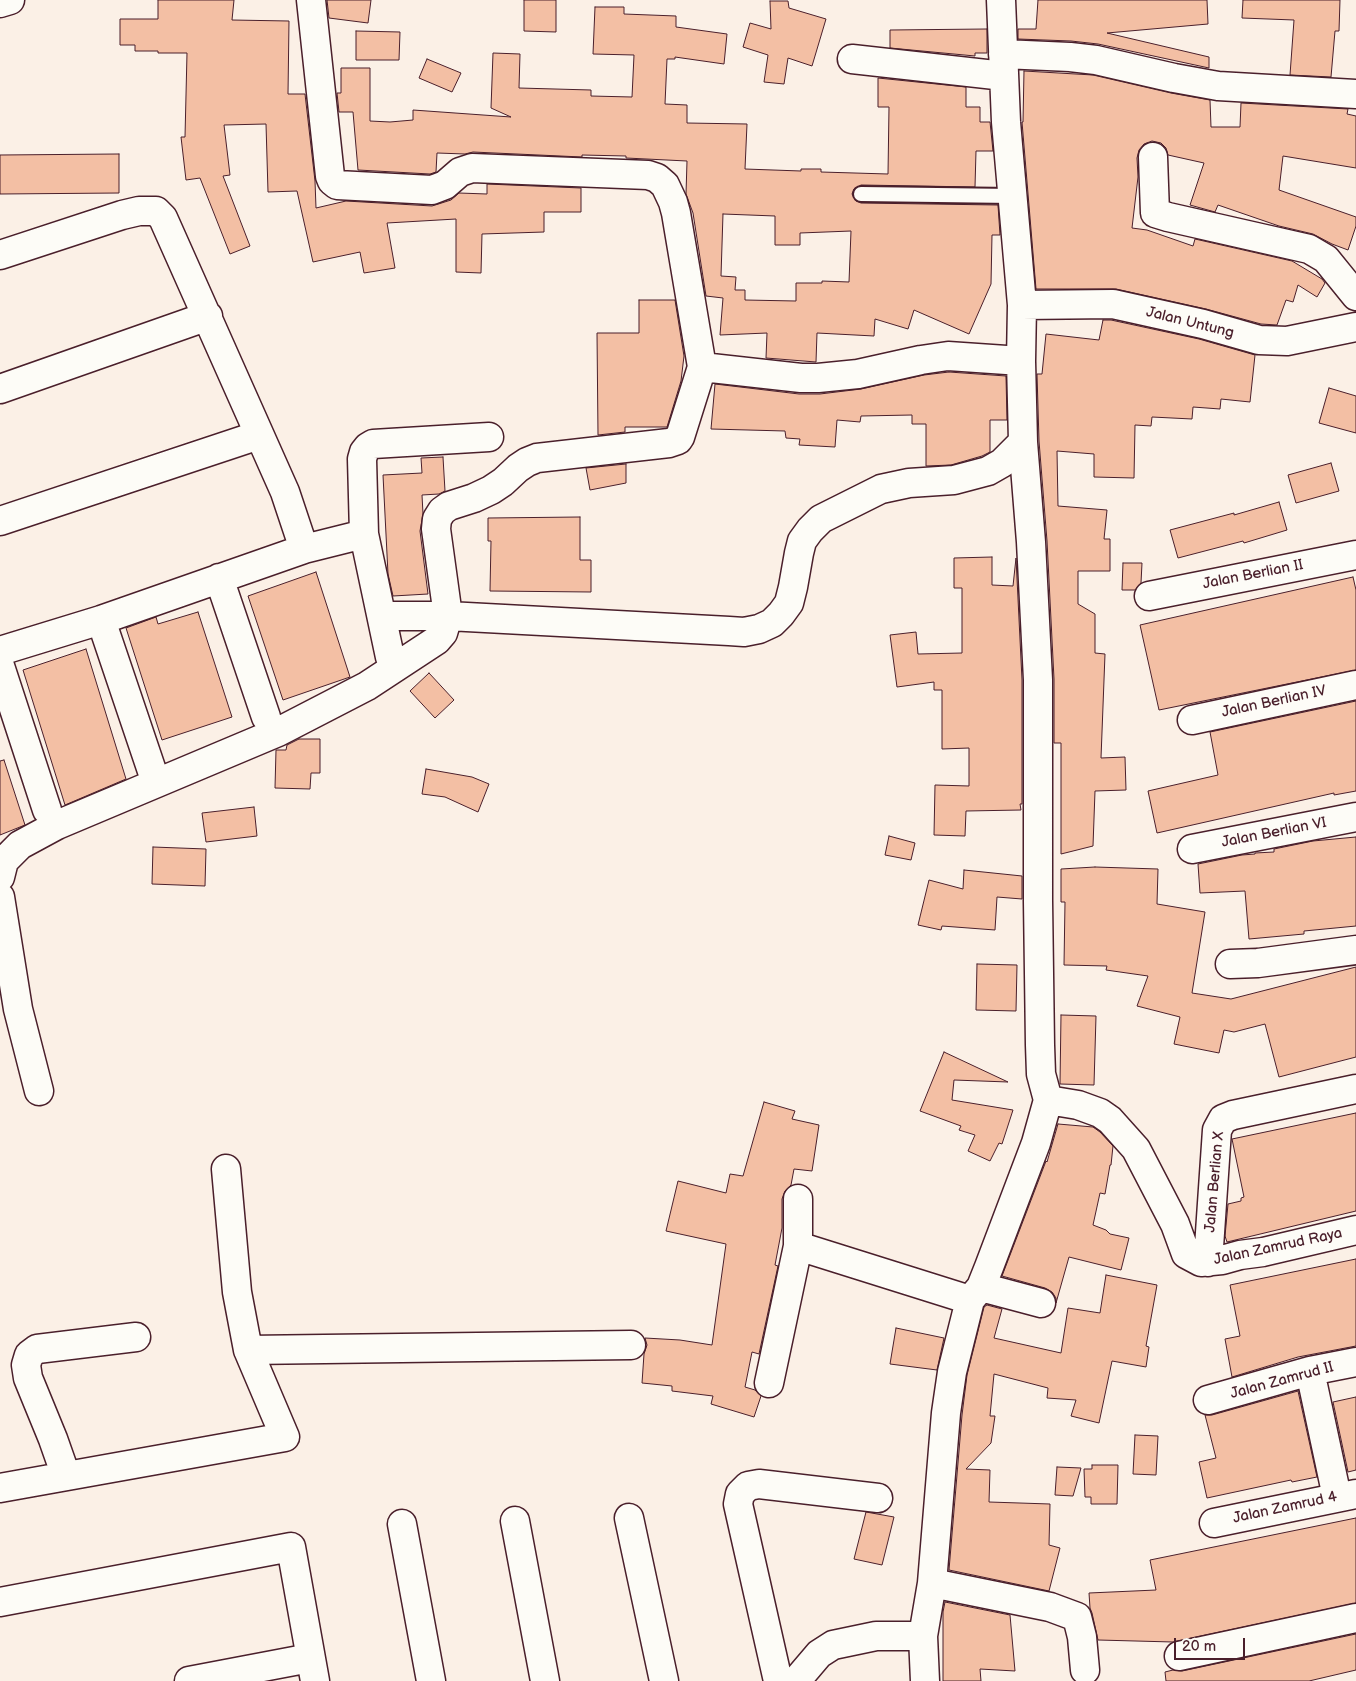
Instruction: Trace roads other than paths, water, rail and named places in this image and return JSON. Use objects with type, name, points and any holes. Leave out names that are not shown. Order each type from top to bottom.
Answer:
[{"type":"street","points":[[0,4],[10,0]]},
{"type":"street","points":[[0,877],[4,861],[20,845],[57,825],[278,732],[368,686],[437,640],[443,633],[448,616],[437,542],[437,519],[449,506],[491,490],[518,468],[537,458],[669,443],[678,440],[680,437],[702,366],[673,202],[664,185],[658,178],[648,175],[472,168],[460,172],[445,185],[432,190],[337,185],[330,176],[311,0]]},
{"type":"street","points":[[925,1681],[923,1636],[932,1583],[946,1413],[952,1372],[975,1293],[1036,1143],[1048,1100],[1041,1074],[1040,1045],[1038,680],[1023,442],[1022,305],[1003,65],[1001,0]]},
{"type":"street","points":[[852,59],[1003,65],[1070,57],[1096,60],[1218,86],[1356,94]]},
{"type":"street","points":[[1153,158],[1155,213],[1309,249],[1326,259],[1356,296]]},
{"type":"street","points":[[0,255],[122,215],[139,211],[156,211],[163,218],[208,316],[285,492],[304,549]]},
{"type":"street","name":"Jalan Untung","points":[[1022,305],[1113,304],[1203,324],[1250,338],[1268,340],[1287,341],[1356,327]]},
{"type":"street","points":[[0,389],[208,316]]},
{"type":"street","points":[[702,366],[800,378],[818,378],[858,374],[948,356],[1021,361]]},
{"type":"street","points":[[0,521],[259,435]]},
{"type":"street","points":[[390,657],[364,534],[362,459],[364,452],[373,444],[489,437]]},
{"type":"street","points":[[382,616],[448,616],[744,632],[759,629],[772,623],[789,603],[794,587],[802,541],[821,519],[881,490],[909,483],[954,480],[988,471],[1002,463],[1023,442]]},
{"type":"street","points":[[0,651],[101,620],[304,549],[364,534]]},
{"type":"street","name":"Jalan Berlian II","points":[[1150,596],[1356,555]]},
{"type":"street","points":[[218,578],[266,717]]},
{"type":"street","points":[[101,620],[152,771]]},
{"type":"street","points":[[0,666],[47,810]]},
{"type":"street","name":"Jalan Berlian IV","points":[[1192,720],[1356,685]]},
{"type":"street","name":"Jalan Berlian VI","points":[[1192,849],[1356,817]]},
{"type":"street","points":[[0,897],[18,1009],[39,1091]]},
{"type":"street","points":[[1230,964],[1258,963],[1356,950]]},
{"type":"street","name":"Jalan Berlian X","points":[[1204,1262],[1217,1130],[1223,1119],[1233,1115],[1356,1089]]},
{"type":"street","points":[[1048,1100],[1078,1105],[1100,1113],[1110,1120],[1136,1149],[1175,1224],[1186,1254],[1204,1262]]},
{"type":"street","points":[[0,1488],[285,1437],[248,1350],[237,1292],[226,1169]]},
{"type":"street","points":[[770,1383],[798,1246],[798,1199]]},
{"type":"street","name":"Jalan Zamrud Raya","points":[[1204,1262],[1264,1252],[1356,1230]]},
{"type":"street","points":[[798,1246],[975,1293],[1041,1303]]},
{"type":"street","points":[[66,1476],[28,1378],[26,1365],[29,1355],[37,1349],[136,1337]]},
{"type":"street","points":[[248,1350],[631,1345]]},
{"type":"street","name":"Jalan Zamrud II","points":[[1208,1400],[1310,1371],[1356,1362]]},
{"type":"street","points":[[1310,1371],[1346,1496]]},
{"type":"street","points":[[778,1681],[738,1504],[740,1494],[748,1486],[759,1484],[878,1498]]},
{"type":"street","name":"Jalan Zamrud 4","points":[[1214,1523],[1346,1496]]},
{"type":"street","points":[[629,1518],[664,1681]]},
{"type":"street","points":[[515,1521],[545,1681]]},
{"type":"street","points":[[402,1524],[430,1681]]},
{"type":"street","points":[[0,1602],[291,1547],[313,1669],[189,1681]]},
{"type":"street","points":[[932,1583],[1050,1607],[1077,1617],[1082,1637],[1085,1670]]},
{"type":"street","points":[[1179,1656],[1356,1618]]},
{"type":"street","points":[[796,1681],[819,1654],[833,1645],[876,1636],[923,1636]]},
{"type":"lane","points":[[861,194],[1013,196]]}]
